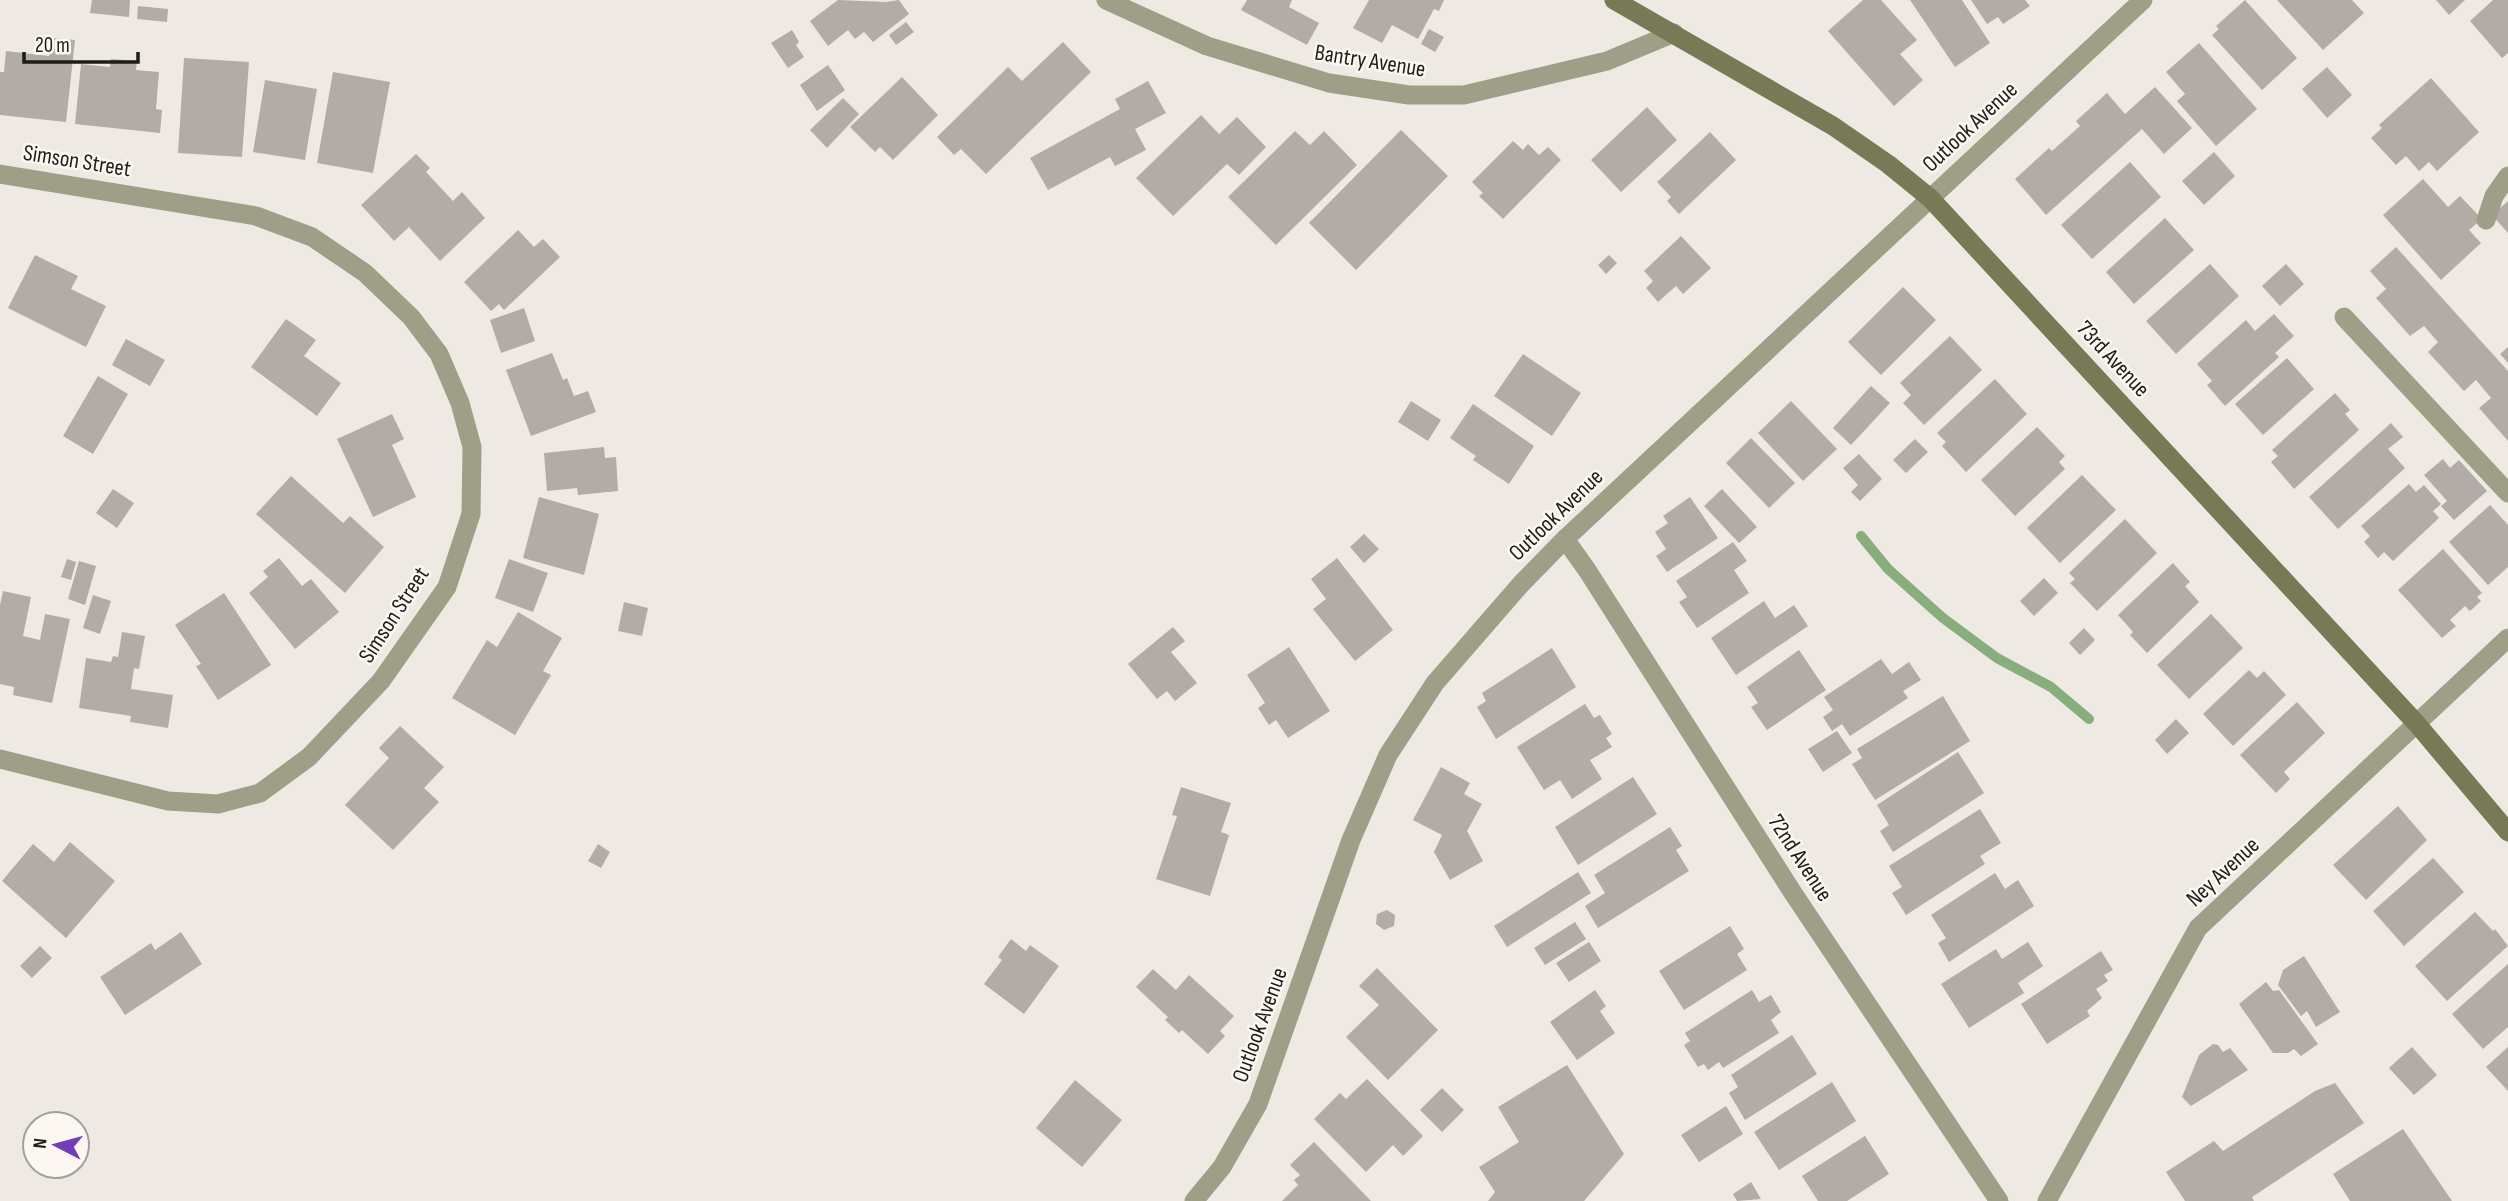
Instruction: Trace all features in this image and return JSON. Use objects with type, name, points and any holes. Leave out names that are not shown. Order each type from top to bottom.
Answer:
[{"type":"main road","name":"73rd Avenue","points":[[1615,0],[1833,126],[1888,164],[1930,198],[2417,724],[2508,832]]},
{"type":"street","name":"Bantry Avenue","points":[[1106,0],[1207,47],[1329,83],[1409,95],[1464,95],[1607,61],[1674,33]]},
{"type":"street","name":"Outlook Avenue","points":[[1194,1201],[1222,1167],[1258,1104],[1351,840],[1388,755],[1435,683],[1521,584],[1565,539],[2143,0]]},
{"type":"street","name":"Simson Street","points":[[0,174],[256,216],[312,236],[365,273],[411,317],[439,355],[460,403],[471,447],[471,514],[447,587],[381,681],[309,757],[260,793],[218,804],[168,801],[0,759]]},
{"type":"street","points":[[2486,220],[2494,196],[2508,176]]},
{"type":"street","points":[[2344,317],[2508,493]]},
{"type":"street","name":"72nd Avenue","points":[[1565,539],[1793,893],[1999,1201]]},
{"type":"street","name":"Ney Avenue","points":[[2047,1201],[2198,928],[2508,638]]},
{"type":"building","points":[[92,0],[130,0],[129,17],[90,13]]},
{"type":"building","points":[[838,0],[899,0],[909,14],[873,42],[864,32],[855,39],[848,30],[828,46],[810,21]]},
{"type":"building","points":[[1247,0],[1292,0],[1289,7],[1319,23],[1307,45],[1241,10]]},
{"type":"building","points":[[1369,0],[1444,0],[1439,11],[1434,9],[1418,39],[1392,25],[1382,43],[1353,28]]},
{"type":"building","points":[[1863,0],[1881,0],[1917,40],[1900,54],[1923,80],[1894,106],[1828,31]]},
{"type":"building","points":[[1910,0],[1962,0],[1990,43],[1955,67]]},
{"type":"building","points":[[1971,0],[2025,0],[2030,6],[2003,24],[1998,17],[1987,24]]},
{"type":"building","points":[[2245,0],[2297,58],[2262,90],[2212,35],[2219,29],[2216,26]]},
{"type":"building","points":[[2277,0],[2352,0],[2364,13],[2323,50]]},
{"type":"building","points":[[2436,0],[2465,0],[2449,15]]},
{"type":"building","points":[[2493,0],[2508,0],[2508,53],[2502,58],[2470,21]]},
{"type":"building","points":[[138,6],[168,9],[167,22],[137,19]]},
{"type":"building","points":[[906,22],[914,32],[896,45],[889,35]]},
{"type":"building","points":[[1429,29],[1444,37],[1435,52],[1421,44]]},
{"type":"building","points":[[792,30],[799,42],[796,45],[804,57],[788,68],[771,43]]},
{"type":"building","points":[[51,38],[75,40],[66,122],[0,115],[0,72],[4,72],[6,51],[49,56]]},
{"type":"building","points":[[1063,42],[1091,72],[986,174],[961,149],[954,155],[937,137],[1008,67],[1022,81]]},
{"type":"building","points":[[2199,43],[2257,109],[2216,146],[2177,101],[2185,94],[2166,72]]},
{"type":"building","points":[[184,58],[249,62],[242,157],[178,153]]},
{"type":"building","points":[[111,59],[137,61],[136,70],[159,72],[156,109],[162,110],[160,133],[75,124],[81,64],[110,67]]},
{"type":"building","points":[[828,65],[845,90],[817,111],[800,85]]},
{"type":"building","points":[[2327,67],[2352,95],[2327,118],[2302,89]]},
{"type":"building","points":[[333,72],[390,82],[373,173],[317,163]]},
{"type":"building","points":[[902,77],[938,115],[893,160],[880,147],[875,152],[850,127]]},
{"type":"building","points":[[2431,78],[2479,132],[2437,171],[2429,162],[2419,171],[2406,156],[2396,165],[2371,138],[2382,128],[2379,125]]},
{"type":"building","points":[[265,80],[317,89],[305,160],[253,152]]},
{"type":"building","points":[[1148,81],[1166,113],[1135,129],[1146,150],[1115,166],[1110,157],[1048,190],[1030,158],[1120,109],[1115,99]]},
{"type":"building","points":[[2155,87],[2192,128],[2164,154],[2142,129],[2046,215],[2015,179],[2049,148],[2052,151],[2080,126],[2076,121],[2107,93],[2125,114]]},
{"type":"building","points":[[843,98],[859,114],[827,148],[810,130]]},
{"type":"building","points":[[1647,107],[1677,140],[1621,192],[1591,160]]},
{"type":"building","points":[[1201,115],[1219,134],[1237,117],[1266,147],[1239,175],[1227,164],[1173,216],[1136,178]]},
{"type":"building","points":[[1401,130],[1448,176],[1356,270],[1309,223]]},
{"type":"building","points":[[1295,131],[1310,145],[1324,131],[1357,165],[1276,245],[1228,197]]},
{"type":"building","points":[[1710,132],[1736,160],[1679,214],[1667,201],[1671,197],[1657,182]]},
{"type":"building","points":[[1513,141],[1523,150],[1528,144],[1539,155],[1548,147],[1561,160],[1503,219],[1479,196],[1483,193],[1472,182]]},
{"type":"building","points":[[2214,152],[2235,176],[2204,205],[2182,181]]},
{"type":"building","points":[[416,154],[430,168],[426,172],[453,201],[462,192],[485,218],[440,261],[409,227],[394,241],[361,205]]},
{"type":"building","points":[[2130,162],[2161,197],[2092,259],[2061,225]]},
{"type":"building","points":[[2423,179],[2448,207],[2460,196],[2482,219],[2469,230],[2481,243],[2441,280],[2383,215]]},
{"type":"building","points":[[2508,201],[2508,233],[2492,215]]},
{"type":"building","points":[[2165,218],[2194,250],[2134,304],[2106,272]]},
{"type":"building","points":[[518,230],[534,247],[543,239],[560,257],[504,310],[499,304],[491,311],[464,282]]},
{"type":"building","points":[[1681,236],[1711,268],[1683,294],[1676,286],[1658,302],[1646,288],[1653,281],[1644,271]]},
{"type":"building","points":[[2396,247],[2508,371],[2508,441],[2479,408],[2491,398],[2476,380],[2464,391],[2428,352],[2438,342],[2424,326],[2410,336],[2376,298],[2386,289],[2370,271]]},
{"type":"building","points":[[35,255],[78,276],[71,289],[106,306],[86,347],[8,308]]},
{"type":"building","points":[[1609,255],[1617,263],[1606,274],[1598,265]]},
{"type":"building","points":[[2210,264],[2239,296],[2176,354],[2146,321]]},
{"type":"building","points":[[2286,264],[2304,284],[2280,306],[2262,286]]},
{"type":"building","points":[[1903,287],[1936,320],[1881,375],[1848,342]]},
{"type":"building","points":[[524,308],[535,341],[501,353],[490,320]]},
{"type":"building","points":[[2274,314],[2294,336],[2275,353],[2279,357],[2225,406],[2207,385],[2212,381],[2197,364],[2246,320],[2255,331]]},
{"type":"building","points":[[286,319],[316,340],[304,356],[341,383],[317,416],[251,367]]},
{"type":"building","points":[[1950,336],[1982,370],[1924,425],[1903,403],[1911,395],[1900,383]]},
{"type":"building","points":[[126,339],[165,360],[150,386],[112,365]]},
{"type":"building","points":[[2508,347],[2508,363],[2500,354]]},
{"type":"building","points":[[552,353],[563,380],[567,378],[574,396],[588,391],[596,412],[531,436],[506,370]]},
{"type":"building","points":[[1523,354],[1581,393],[1552,436],[1494,396]]},
{"type":"building","points":[[2287,358],[2314,389],[2263,435],[2235,404]]},
{"type":"building","points":[[98,376],[128,394],[93,454],[63,436]]},
{"type":"building","points":[[1995,379],[2027,414],[1966,472],[1942,446],[1946,442],[1937,433]]},
{"type":"building","points":[[1871,386],[1890,403],[1851,445],[1833,428]]},
{"type":"building","points":[[2335,393],[2350,410],[2345,414],[2359,430],[2294,489],[2271,462],[2278,456],[2272,450]]},
{"type":"building","points":[[1411,401],[1441,420],[1428,441],[1398,422]]},
{"type":"building","points":[[1791,401],[1837,449],[1803,481],[1758,433]]},
{"type":"building","points":[[1473,404],[1534,446],[1509,484],[1473,460],[1476,456],[1450,438]]},
{"type":"building","points":[[392,414],[404,439],[392,445],[416,497],[373,517],[337,439]]},
{"type":"building","points":[[2391,423],[2403,437],[2388,449],[2405,468],[2338,529],[2309,497]]},
{"type":"building","points":[[2037,427],[2065,456],[2059,462],[2065,469],[2015,516],[1981,480]]},
{"type":"building","points":[[1751,438],[1795,483],[1769,508],[1726,463]]},
{"type":"building","points":[[1915,439],[1928,452],[1906,473],[1893,460]]},
{"type":"building","points":[[604,447],[605,458],[616,457],[618,491],[578,495],[577,488],[547,491],[544,453]]},
{"type":"building","points":[[1859,454],[1882,479],[1860,501],[1851,492],[1858,485],[1843,468]]},
{"type":"building","points":[[2443,459],[2450,468],[2459,460],[2487,491],[2454,520],[2441,506],[2447,501],[2424,475]]},
{"type":"building","points":[[2082,475],[2116,510],[2060,563],[2027,528]]},
{"type":"building","points":[[291,476],[343,523],[350,516],[384,547],[345,593],[256,514]]},
{"type":"building","points":[[2409,484],[2416,492],[2424,485],[2441,504],[2433,511],[2439,518],[2393,561],[2384,552],[2378,558],[2364,542],[2370,536],[2361,526]]},
{"type":"building","points":[[113,489],[134,503],[117,528],[96,513]]},
{"type":"building","points":[[1722,489],[1757,527],[1739,543],[1704,506]]},
{"type":"building","points":[[539,497],[599,514],[584,575],[523,558]]},
{"type":"building","points":[[1690,497],[1718,538],[1667,572],[1656,556],[1666,549],[1655,532],[1668,523],[1663,516]]},
{"type":"building","points":[[2490,505],[2508,525],[2508,567],[2488,585],[2449,542]]},
{"type":"building","points":[[2125,519],[2157,553],[2097,611],[2070,583],[2075,579],[2069,573]]},
{"type":"building","points":[[1364,534],[1379,549],[1364,563],[1350,547]]},
{"type":"building","points":[[1733,542],[1747,561],[1734,570],[1749,593],[1697,628],[1679,602],[1687,597],[1676,581]]},
{"type":"building","points":[[2443,549],[2482,593],[2477,597],[2481,601],[2470,611],[2465,606],[2450,620],[2456,626],[2442,638],[2398,590]]},
{"type":"building","points":[[279,558],[302,586],[311,579],[339,612],[295,649],[249,593],[268,577],[263,571]]},
{"type":"building","points":[[1337,558],[1393,630],[1355,661],[1313,609],[1326,599],[1311,579]]},
{"type":"building","points":[[67,559],[76,562],[71,580],[61,577]]},
{"type":"building","points":[[509,559],[548,573],[533,612],[495,598]]},
{"type":"building","points":[[79,561],[96,566],[85,605],[68,599]]},
{"type":"building","points":[[2173,563],[2190,582],[2185,586],[2199,602],[2147,653],[2130,635],[2133,632],[2118,615]]},
{"type":"building","points":[[2044,578],[2058,593],[2034,616],[2020,601]]},
{"type":"building","points":[[3,591],[31,597],[23,636],[40,640],[45,614],[70,619],[52,703],[13,695],[14,687],[0,684],[0,605]]},
{"type":"building","points":[[224,593],[271,665],[218,700],[196,666],[201,664],[175,625]]},
{"type":"building","points":[[93,595],[111,601],[100,634],[83,628]]},
{"type":"building","points":[[1764,601],[1775,618],[1794,605],[1808,626],[1736,675],[1711,638]]},
{"type":"building","points":[[624,602],[648,608],[642,636],[618,631]]},
{"type":"building","points":[[518,612],[562,638],[543,671],[551,675],[515,735],[452,698],[487,640],[497,647]]},
{"type":"building","points":[[2211,614],[2243,648],[2189,699],[2157,665]]},
{"type":"building","points":[[1173,627],[1185,641],[1171,652],[1197,683],[1175,701],[1167,691],[1157,699],[1128,664]]},
{"type":"building","points":[[2084,628],[2095,640],[2080,655],[2069,643]]},
{"type":"building","points":[[122,632],[145,636],[139,669],[134,668],[131,689],[173,695],[168,728],[130,722],[131,716],[79,708],[86,658],[111,662],[113,656],[118,657]]},
{"type":"building","points":[[1289,647],[1330,711],[1288,738],[1276,720],[1269,725],[1258,708],[1265,703],[1247,675]]},
{"type":"building","points":[[1552,648],[1576,687],[1496,739],[1477,707],[1486,701],[1482,693]]},
{"type":"building","points":[[1799,650],[1826,690],[1767,730],[1751,707],[1758,703],[1747,687]]},
{"type":"building","points":[[1881,659],[1892,674],[1909,662],[1921,680],[1903,691],[1908,698],[1850,736],[1842,724],[1832,731],[1823,717],[1833,710],[1824,697]]},
{"type":"building","points":[[2249,670],[2257,678],[2264,671],[2286,695],[2233,746],[2203,714]]},
{"type":"building","points":[[1943,696],[1970,741],[1875,800],[1852,764],[1862,758],[1857,749]]},
{"type":"building","points":[[2297,702],[2325,733],[2284,772],[2290,779],[2276,793],[2240,755]]},
{"type":"building","points":[[1585,704],[1594,718],[1600,715],[1612,734],[1606,738],[1612,747],[1590,760],[1602,779],[1572,799],[1560,780],[1544,790],[1517,747]]},
{"type":"building","points":[[2176,719],[2189,733],[2167,754],[2155,740]]},
{"type":"building","points":[[400,726],[444,767],[424,788],[439,802],[393,850],[345,805],[389,758],[379,748]]},
{"type":"building","points":[[1837,731],[1852,753],[1823,772],[1808,749]]},
{"type":"building","points":[[1958,752],[1984,793],[1893,852],[1880,831],[1889,825],[1877,805]]},
{"type":"building","points":[[1441,767],[1470,783],[1464,794],[1482,804],[1467,831],[1483,861],[1450,880],[1434,852],[1442,835],[1413,820]]},
{"type":"building","points":[[1633,777],[1657,814],[1578,865],[1555,827]]},
{"type":"building","points":[[1181,787],[1231,803],[1221,832],[1229,835],[1210,896],[1156,879],[1177,816],[1172,815]]},
{"type":"building","points":[[2398,806],[2427,840],[2366,900],[2333,865]]},
{"type":"building","points":[[1980,809],[2001,843],[1980,856],[1985,864],[1906,915],[1892,893],[1902,887],[1889,866]]},
{"type":"building","points":[[1670,827],[1682,846],[1676,850],[1689,871],[1598,928],[1585,906],[1605,893],[1594,875]]},
{"type":"building","points":[[70,842],[115,881],[66,938],[2,881],[33,844],[54,862]]},
{"type":"building","points":[[598,844],[610,852],[601,868],[588,861]]},
{"type":"building","points":[[2433,858],[2464,892],[2404,946],[2373,911]]},
{"type":"building","points":[[1578,872],[1591,893],[1507,947],[1494,926]]},
{"type":"building","points":[[1995,873],[2005,889],[2018,880],[2034,906],[1949,962],[1938,943],[1946,938],[1931,915]]},
{"type":"building","points":[[1387,910],[1395,915],[1394,926],[1384,930],[1376,924],[1377,914]]},
{"type":"building","points":[[2475,912],[2493,931],[2495,929],[2508,946],[2447,1001],[2415,966]]},
{"type":"building","points":[[1575,922],[1586,939],[1545,965],[1534,948]]},
{"type":"building","points":[[1730,926],[1744,949],[1737,954],[1747,970],[1684,1010],[1659,971]]},
{"type":"building","points":[[181,932],[202,964],[125,1015],[100,977],[151,943],[155,950]]},
{"type":"building","points":[[1011,939],[1026,951],[1030,945],[1059,966],[1024,1014],[984,984],[1002,960],[998,957]]},
{"type":"building","points":[[1589,942],[1601,961],[1569,982],[1556,963]]},
{"type":"building","points":[[2028,942],[2043,966],[2018,983],[2024,993],[1969,1028],[1941,984],[1996,949],[2002,959]]},
{"type":"building","points":[[40,946],[52,958],[32,978],[20,966]]},
{"type":"building","points":[[2101,951],[2113,970],[2104,975],[2108,981],[2096,989],[2102,998],[2087,1011],[2090,1016],[2047,1044],[2021,1004]]},
{"type":"building","points":[[2304,956],[2340,1012],[2316,1027],[2307,1011],[2301,1016],[2278,985],[2283,970]]},
{"type":"building","points":[[2508,964],[2508,1027],[2483,1049],[2452,1014]]},
{"type":"building","points":[[1377,968],[1438,1030],[1388,1080],[1346,1037],[1379,1005],[1359,986]]},
{"type":"building","points":[[1153,969],[1176,990],[1189,975],[1234,1016],[1220,1031],[1225,1036],[1208,1054],[1182,1030],[1179,1033],[1165,1020],[1168,1017],[1136,987]]},
{"type":"building","points":[[2266,982],[2273,991],[2279,990],[2318,1044],[2301,1056],[2294,1049],[2288,1053],[2273,1053],[2239,1004]]},
{"type":"building","points":[[1595,990],[1606,1006],[1600,1011],[1615,1033],[1577,1060],[1550,1022]]},
{"type":"building","points":[[1752,990],[1759,1002],[1771,995],[1781,1012],[1771,1020],[1779,1033],[1723,1068],[1719,1062],[1708,1070],[1704,1064],[1698,1067],[1684,1045],[1690,1041],[1685,1033]]},
{"type":"building","points":[[1792,1035],[1817,1074],[1745,1120],[1729,1093],[1738,1087],[1731,1075]]},
{"type":"building","points":[[2213,1044],[2218,1045],[2223,1052],[2230,1048],[2248,1070],[2191,1106],[2182,1097],[2199,1055]]},
{"type":"building","points":[[2412,1047],[2437,1075],[2414,1095],[2389,1068]]},
{"type":"building","points":[[2508,1047],[2508,1091],[2486,1067]]},
{"type":"building","points":[[1567,1065],[1624,1154],[1584,1201],[1488,1201],[1495,1192],[1479,1167],[1519,1142],[1498,1107]]},
{"type":"building","points":[[1367,1079],[1423,1136],[1403,1156],[1393,1145],[1366,1172],[1314,1119],[1340,1093],[1346,1099]]},
{"type":"building","points":[[1075,1080],[1122,1120],[1082,1167],[1036,1128]]},
{"type":"building","points":[[1832,1082],[1856,1121],[1779,1170],[1754,1132]]},
{"type":"building","points":[[2335,1083],[2364,1123],[2252,1197],[2254,1201],[2185,1201],[2166,1172],[2214,1141],[2223,1151],[2315,1091]]},
{"type":"building","points":[[1442,1088],[1464,1110],[1442,1132],[1420,1110]]},
{"type":"building","points":[[1726,1106],[1743,1134],[1699,1162],[1681,1135]]},
{"type":"building","points":[[2403,1129],[2452,1201],[2350,1201],[2333,1174]]},
{"type":"building","points":[[1865,1136],[1889,1174],[1847,1201],[1818,1201],[1802,1176]]},
{"type":"building","points":[[1314,1142],[1371,1201],[1282,1201],[1298,1185],[1294,1180],[1300,1175],[1290,1165]]},
{"type":"building","points":[[1751,1182],[1761,1199],[1737,1201],[1733,1194]]},
{"type":"waterway","points":[[1861,536],[1888,569],[1943,618],[1997,658],[2051,687],[2089,719]]}]
